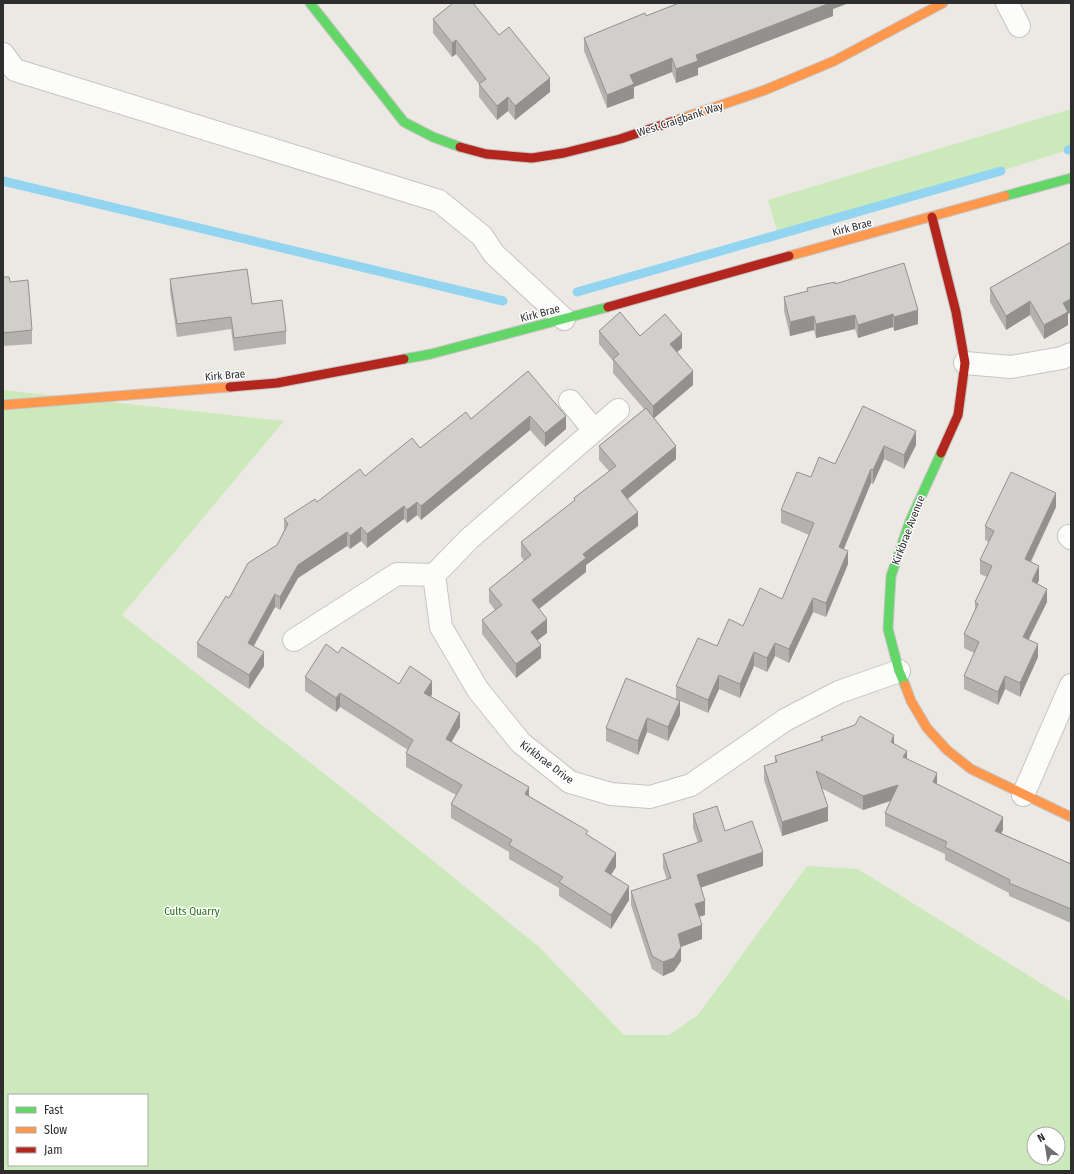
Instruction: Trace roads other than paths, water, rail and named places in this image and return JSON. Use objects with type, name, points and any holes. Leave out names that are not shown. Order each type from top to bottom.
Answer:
[{"type":"street","name":"West Craigbank Way","points":[[313,4],[404,122],[433,137],[463,148],[486,154],[532,158],[564,153],[620,139],[765,90],[834,61],[943,3]]},
{"type":"street","points":[[1007,3],[1019,26]]},
{"type":"street","points":[[3,54],[15,70],[439,201],[482,236],[494,254],[564,319]]},
{"type":"street","name":"Kirk Brae","points":[[3,404],[277,383],[431,354],[564,319],[1071,178]]},
{"type":"street","name":"Kirkbrae Avenue","points":[[932,217],[956,312],[965,364],[958,415],[910,521],[891,576],[888,629],[899,671],[911,701],[927,728],[947,750],[971,769],[1071,817]]},
{"type":"street","points":[[965,364],[1010,367],[1062,358],[1071,354]]},
{"type":"street","points":[[570,401],[594,430]]},
{"type":"street","points":[[294,640],[397,574],[434,575],[468,539],[618,410]]},
{"type":"street","name":"Kirkbrae Drive","points":[[434,575],[441,627],[478,690],[521,743],[570,782],[611,794],[650,797],[691,785],[785,720],[839,692],[899,671]]},
{"type":"street","points":[[1023,795],[1071,685]]},
{"type":"waterway","points":[[577,292],[1001,171]]},
{"type":"waterway","points":[[3,181],[503,301]]},
{"type":"park label","name":"Cults Quarry","points":[[192,911]]}]
